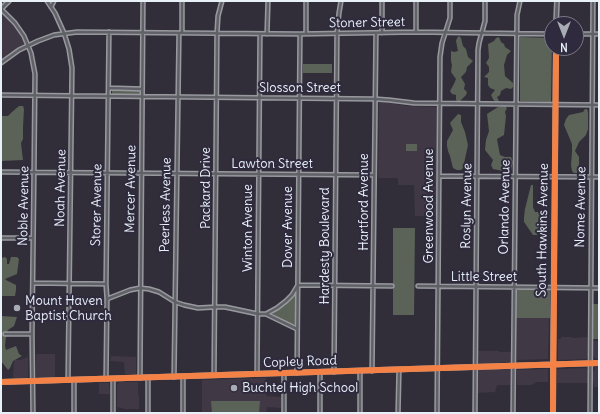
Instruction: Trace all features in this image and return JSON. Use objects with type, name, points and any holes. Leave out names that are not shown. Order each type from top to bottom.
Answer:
[{"type":"main road","name":"Copley Road","points":[[1,382],[599,363]]},
{"type":"main road","name":"South Hawkins Avenue","points":[[553,365],[553,413]]},
{"type":"street","points":[[1,9],[9,1]]},
{"type":"street","name":"Noah Avenue","points":[[47,1],[61,24],[69,49],[72,76],[68,380]]},
{"type":"street","points":[[51,8],[54,1]]},
{"type":"street","name":"Mercer Avenue","points":[[140,378],[143,1]]},
{"type":"street","name":"Peerless Avenue","points":[[174,377],[178,97],[182,1]]},
{"type":"street","name":"Packard Drive","points":[[214,375],[217,33],[218,16],[222,1]]},
{"type":"street","points":[[267,34],[268,1]]},
{"type":"street","points":[[306,1],[306,34]]},
{"type":"street","name":"Hardesty Boulevard","points":[[334,372],[337,33],[341,1]]},
{"type":"street","points":[[382,1],[382,32]]},
{"type":"street","points":[[416,1],[416,32]]},
{"type":"street","name":"Greenwood Avenue","points":[[437,413],[441,49],[450,18],[450,1]]},
{"type":"street","name":"Roslyn Avenue","points":[[475,413],[478,50],[485,21],[485,1]]},
{"type":"street","name":"Orlando Avenue","points":[[513,413],[517,15],[520,1]]},
{"type":"street","points":[[556,16],[557,1]]},
{"type":"street","name":"Nome Avenue","points":[[590,413],[593,1]]},
{"type":"street","name":"Noble Avenue","points":[[1,9],[18,26],[28,45],[34,65],[35,95],[32,334],[33,413]]},
{"type":"street","name":"Stoner Street","points":[[1,63],[28,45],[44,38],[64,33],[77,32],[306,34],[416,32],[544,34]]},
{"type":"street","name":"Storer Avenue","points":[[106,379],[109,32]]},
{"type":"street","name":"Hartford Avenue","points":[[372,371],[376,33]]},
{"type":"street","name":"Winton Avenue","points":[[257,374],[260,34]]},
{"type":"street","name":"Dover Avenue","points":[[297,373],[300,34]]},
{"type":"street","points":[[584,34],[599,34]]},
{"type":"street","name":"South Hawkins Avenue","points":[[553,365],[556,56]]},
{"type":"street","points":[[109,88],[142,88]]},
{"type":"street","name":"Slosson Street","points":[[1,95],[336,98],[375,99],[440,104],[599,105]]},
{"type":"street","name":"Lawton Street","points":[[1,172],[374,175]]},
{"type":"street","points":[[439,176],[599,177]]},
{"type":"street","points":[[1,238],[33,238]]},
{"type":"street","points":[[33,283],[106,284]]},
{"type":"street","points":[[266,314],[286,301],[298,285],[392,286]]},
{"type":"street","name":"Little Street","points":[[418,286],[599,288]]},
{"type":"street","points":[[107,299],[140,288],[149,289],[159,292],[175,302],[184,305],[194,307],[225,307],[258,314],[266,314],[297,329]]},
{"type":"street","points":[[5,334],[32,334]]},
{"type":"street","points":[[398,413],[399,370]]},
{"type":"street","points":[[360,371],[360,413]]},
{"type":"street","points":[[320,372],[320,413]]},
{"type":"street","points":[[284,373],[284,413]]},
{"type":"street","points":[[183,377],[183,413]]},
{"type":"street","points":[[148,378],[148,413]]},
{"type":"street","points":[[113,379],[113,413]]},
{"type":"street","points":[[74,380],[74,413]]},
{"type":"shaded area","points":[[1,14],[13,24],[21,35],[25,44],[1,60]]},
{"type":"shaded area","points":[[459,36],[463,46],[466,49],[468,57],[473,61],[461,77],[465,84],[464,89],[467,92],[466,95],[458,102],[456,100],[456,95],[452,94],[450,91],[456,79],[451,72],[451,51],[458,51],[456,41]]},
{"type":"shaded area","points":[[499,37],[505,47],[511,51],[507,55],[504,65],[505,76],[513,83],[513,87],[511,89],[506,88],[501,91],[500,95],[497,97],[499,101],[496,103],[491,95],[495,90],[490,88],[488,85],[488,78],[484,77],[489,72],[489,67],[486,63],[489,58],[488,44]]},
{"type":"shaded area","points":[[520,37],[544,38],[544,56],[552,56],[551,102],[520,101]]},
{"type":"shaded area","points":[[303,64],[332,64],[332,73],[303,73]]},
{"type":"shaded area","points":[[112,90],[139,90],[140,95],[112,95]]},
{"type":"shaded area","points":[[379,102],[408,106],[437,107],[436,216],[415,216],[414,185],[398,185],[398,178],[378,178]]},
{"type":"shaded area","points":[[19,106],[23,106],[24,109],[23,139],[21,143],[23,160],[1,161],[1,116],[8,116]]},
{"type":"shaded area","points":[[505,106],[507,108],[505,112],[504,135],[497,139],[500,155],[511,157],[513,162],[511,171],[508,172],[493,169],[491,165],[493,160],[485,150],[489,131],[487,114],[498,107]]},
{"type":"shaded area","points":[[587,109],[588,112],[588,129],[586,135],[579,142],[575,151],[579,157],[579,164],[577,173],[574,173],[571,165],[572,144],[564,125],[569,115],[583,112]]},
{"type":"shaded area","points":[[458,114],[461,115],[461,122],[468,145],[463,168],[461,170],[453,168],[447,146],[447,141],[453,130],[450,123]]},
{"type":"shaded area","points":[[406,144],[417,144],[417,151],[406,151]]},
{"type":"shaded area","points":[[531,185],[533,185],[533,207],[535,212],[538,212],[540,215],[537,235],[533,235],[524,222],[525,209]]},
{"type":"shaded area","points":[[425,198],[432,198],[431,209],[428,211],[425,211]]},
{"type":"shaded area","points":[[393,228],[415,228],[414,315],[393,315]]},
{"type":"shaded area","points":[[5,257],[7,259],[7,264],[9,264],[11,257],[17,257],[19,259],[17,274],[5,279],[16,285],[15,296],[2,296],[1,304],[1,258]]},
{"type":"shaded area","points":[[549,289],[550,318],[516,318],[516,290]]},
{"type":"shaded area","points":[[294,295],[295,324],[293,325],[275,317],[273,312],[284,305]]},
{"type":"shaded area","points":[[593,304],[599,304],[599,339],[593,339]]},
{"type":"shaded area","points":[[1,316],[17,317],[14,326],[7,332],[4,332],[6,336],[5,346],[6,350],[16,346],[19,354],[22,356],[13,361],[8,370],[1,361]]},
{"type":"shaded area","points":[[516,318],[549,318],[548,359],[517,360]]},
{"type":"shaded area","points":[[561,337],[587,337],[589,340],[589,355],[586,359],[558,360],[558,339],[561,339]]},
{"type":"shaded area","points":[[599,341],[599,359],[596,359],[592,355],[592,342]]},
{"type":"shaded area","points":[[478,351],[511,352],[511,362],[479,364]]},
{"type":"shaded area","points":[[36,354],[55,354],[55,377],[36,377]]},
{"type":"shaded area","points":[[111,356],[136,357],[136,374],[125,375],[124,362],[110,361]]},
{"type":"shaded area","points":[[28,357],[28,377],[13,378],[14,360],[21,360]]},
{"type":"shaded area","points":[[513,366],[513,385],[497,385],[495,392],[475,393],[475,368]]},
{"type":"shaded area","points":[[596,367],[599,367],[599,387],[594,387],[593,381],[593,372]]},
{"type":"shaded area","points":[[586,368],[589,372],[588,383],[557,383],[557,370]]},
{"type":"shaded area","points":[[548,369],[548,382],[536,382],[532,385],[517,385],[517,370]]},
{"type":"shaded area","name":"Buchtel High School","points":[[266,378],[266,396],[281,397],[281,408],[267,407],[266,413],[202,413],[202,380]]},
{"type":"shaded area","points":[[120,382],[138,382],[139,409],[125,409],[117,407],[117,384]]},
{"type":"shaded area","points":[[99,383],[109,383],[110,394],[99,394]]},
{"type":"shaded area","points":[[211,401],[260,401],[259,413],[212,413]]},
{"type":"cycle path","points":[[553,413],[556,56]]},
{"type":"cycle path","points":[[1,382],[599,363]]},
{"type":"place","name":"Mount Haven Baptist Church","points":[[17,308]]},
{"type":"place","name":"Buchtel High School","points":[[234,388]]}]
